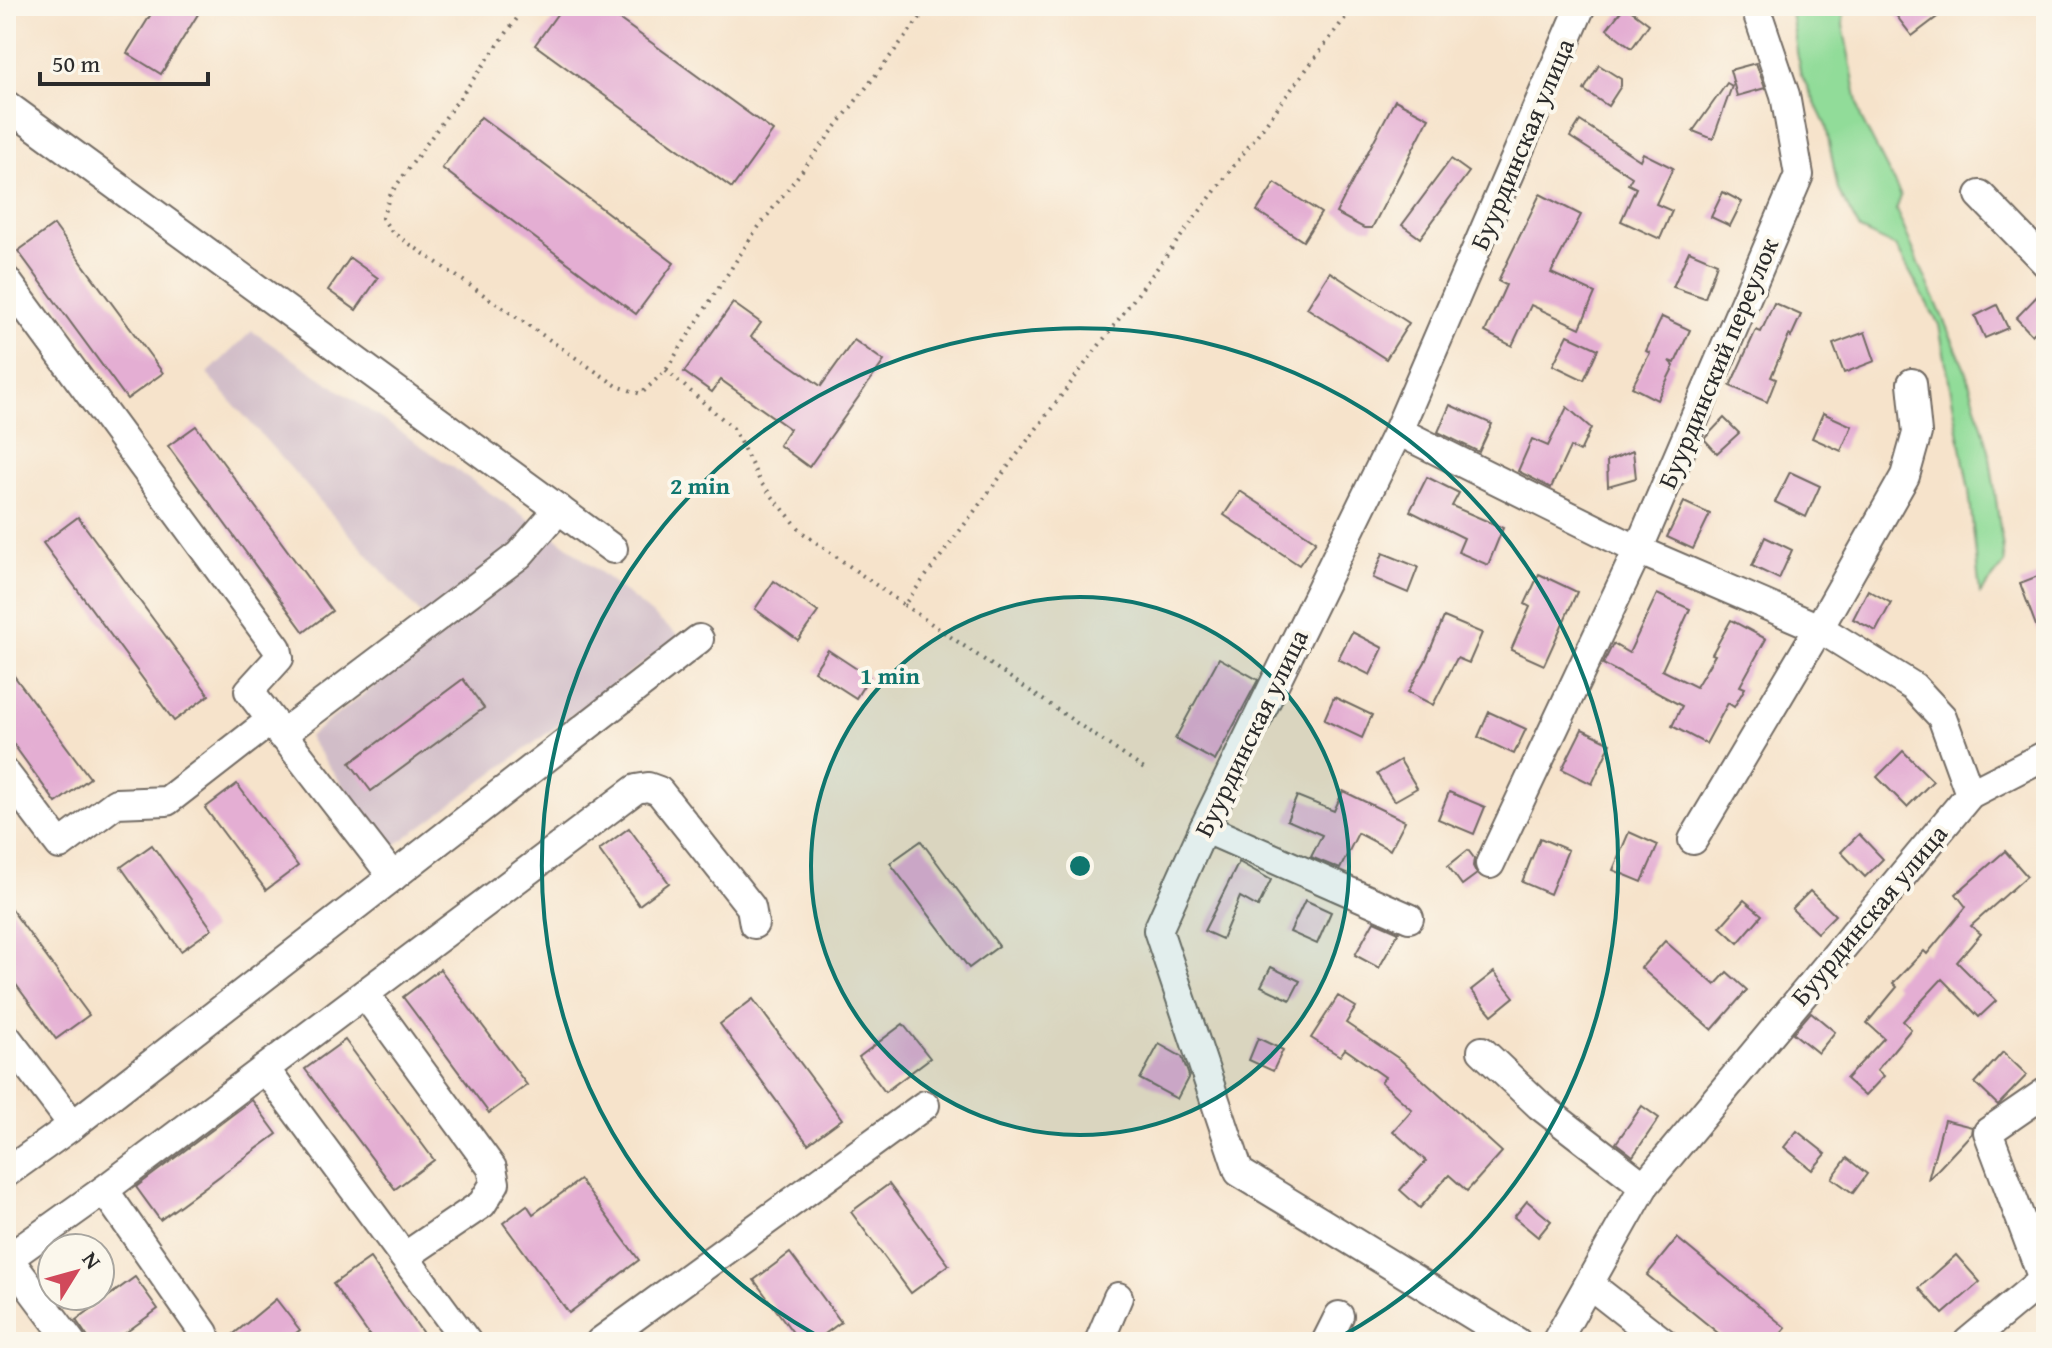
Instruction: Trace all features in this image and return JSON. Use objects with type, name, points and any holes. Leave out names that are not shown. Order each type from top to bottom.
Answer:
[{"type":"street","name":"Буурдинская улица","points":[[1517,1342],[1239,1172],[1158,930],[1204,828],[1398,431],[1581,6]]},
{"type":"street","name":"Буурдинский переулок","points":[[1490,864],[1638,550],[1799,175],[1785,95],[1755,6]]},
{"type":"street","points":[[6,105],[613,549]]},
{"type":"street","points":[[1980,195],[2046,263]]},
{"type":"street","points":[[6,280],[277,648],[279,658],[249,691],[393,877]]},
{"type":"street","points":[[1693,840],[1905,476],[1917,433],[1912,383]]},
{"type":"street","points":[[1398,431],[1638,550],[1819,628],[1914,687],[1942,717],[1970,794]]},
{"type":"street","points":[[6,774],[60,845],[116,803],[167,801],[276,728],[519,555],[559,509]]},
{"type":"street","points":[[6,1173],[73,1125],[699,639]]},
{"type":"street","name":"Буурдинская улица","points":[[1556,1342],[1644,1186],[1970,794],[2046,755]]},
{"type":"street","points":[[71,1342],[7,1259],[104,1190],[636,789],[648,787],[659,791],[751,907],[754,924]]},
{"type":"street","points":[[1204,828],[1409,918]]},
{"type":"street","points":[[365,994],[492,1168],[495,1183],[482,1204],[404,1257]]},
{"type":"street","points":[[6,1037],[73,1125]]},
{"type":"street","points":[[1482,1051],[1539,1105],[1644,1186]]},
{"type":"street","points":[[265,1069],[467,1342]]},
{"type":"street","points":[[1968,1342],[2044,1278],[1988,1132],[2046,1092]]},
{"type":"street","points":[[600,1342],[925,1105]]},
{"type":"street","points":[[104,1190],[204,1333],[207,1342]]},
{"type":"street","points":[[1589,1284],[1663,1342]]},
{"type":"street","points":[[1099,1342],[1118,1297]]},
{"type":"street","points":[[1326,1342],[1339,1316]]},
{"type":"path","points":[[526,6],[391,193],[382,218],[392,232],[617,386],[641,394],[666,370],[754,233],[929,6]]},
{"type":"path","points":[[904,605],[1354,6]]},
{"type":"path","points":[[666,370],[733,428],[761,483],[803,533],[1147,771]]},
{"type":"shaded area","points":[[252,331],[561,541],[679,636],[389,850],[308,737],[440,636],[207,374]]},
{"type":"green space","points":[[1790,6],[1844,6],[1843,25],[1861,118],[1901,196],[1896,210],[1966,371],[1989,450],[2005,563],[1980,594],[1969,491],[1939,325],[1896,247],[1860,230],[1838,190],[1826,126],[1800,72]]},
{"type":"building","points":[[156,6],[203,6],[161,74],[127,53]]},
{"type":"building","points":[[563,6],[601,6],[773,131],[732,188],[535,45]]},
{"type":"building","points":[[1625,6],[1649,24],[1632,48],[1607,29]]},
{"type":"building","points":[[1889,6],[1928,6],[1937,17],[1912,36]]},
{"type":"building","points":[[1756,63],[1765,88],[1737,96],[1730,70]]},
{"type":"building","points":[[1599,65],[1621,79],[1621,86],[1608,106],[1584,90]]},
{"type":"building","points":[[1727,83],[1732,86],[1713,139],[1693,131]]},
{"type":"building","points":[[1395,100],[1429,118],[1372,228],[1364,228],[1336,213]]},
{"type":"building","points":[[481,117],[674,263],[636,314],[442,168]]},
{"type":"building","points":[[1580,121],[1640,160],[1643,153],[1673,168],[1656,204],[1672,211],[1660,239],[1621,221],[1636,188],[1628,184],[1632,177],[1570,137]]},
{"type":"building","points":[[1451,159],[1469,172],[1420,238],[1402,225]]},
{"type":"building","points":[[1275,183],[1321,213],[1303,241],[1257,211]]},
{"type":"building","points":[[1723,192],[1742,202],[1730,226],[1711,217]]},
{"type":"building","points":[[1540,194],[1581,215],[1551,273],[1595,293],[1580,328],[1531,305],[1512,346],[1485,332],[1506,285],[1498,281]]},
{"type":"building","points":[[54,225],[163,373],[127,399],[18,251]]},
{"type":"building","points":[[1689,251],[1717,263],[1705,298],[1673,287]]},
{"type":"building","points":[[350,258],[378,278],[356,310],[328,290]]},
{"type":"building","points":[[1330,272],[1409,323],[1386,359],[1307,308]]},
{"type":"building","points":[[2046,287],[2046,321],[2032,335],[2016,318]]},
{"type":"building","points":[[733,303],[761,323],[751,337],[821,386],[854,340],[884,361],[809,467],[779,445],[790,429],[721,380],[712,392],[684,372]]},
{"type":"building","points":[[1774,303],[1801,315],[1771,377],[1776,379],[1767,402],[1730,386],[1756,330],[1761,332]]},
{"type":"building","points":[[1997,305],[2008,328],[1985,338],[1975,316]]},
{"type":"building","points":[[1662,317],[1690,330],[1675,363],[1669,361],[1674,366],[1657,400],[1632,387],[1650,353],[1646,351]]},
{"type":"building","points":[[1865,332],[1875,361],[1844,373],[1833,344]]},
{"type":"building","points":[[1568,335],[1598,349],[1584,380],[1553,365]]},
{"type":"building","points":[[1450,405],[1492,424],[1479,452],[1438,432]]},
{"type":"building","points":[[1567,407],[1591,428],[1580,452],[1570,447],[1551,488],[1518,471],[1532,439],[1548,446]]},
{"type":"building","points":[[1823,413],[1852,426],[1841,451],[1812,438]]},
{"type":"building","points":[[1724,418],[1739,433],[1717,453],[1704,439]]},
{"type":"building","points":[[196,426],[332,611],[304,632],[168,446]]},
{"type":"building","points":[[1633,451],[1636,478],[1608,486],[1607,461]]},
{"type":"building","points":[[1790,472],[1820,486],[1806,517],[1775,502]]},
{"type":"building","points":[[1427,477],[1459,493],[1452,506],[1503,528],[1488,565],[1458,552],[1464,538],[1410,511]]},
{"type":"building","points":[[1240,491],[1316,541],[1299,565],[1224,515]]},
{"type":"building","points":[[1684,502],[1710,514],[1693,549],[1667,537]]},
{"type":"building","points":[[78,517],[209,695],[174,721],[43,543]]},
{"type":"building","points":[[1765,537],[1792,550],[1779,579],[1752,566]]},
{"type":"building","points":[[1383,553],[1418,567],[1408,593],[1373,578]]},
{"type":"building","points":[[2046,573],[2046,647],[2044,647],[2020,583]]},
{"type":"building","points":[[1539,574],[1577,592],[1544,665],[1511,650],[1530,607],[1525,604]]},
{"type":"building","points":[[774,581],[818,612],[798,640],[755,609]]},
{"type":"building","points":[[1868,590],[1891,603],[1876,631],[1853,619]]},
{"type":"building","points":[[1657,594],[1690,609],[1662,670],[1696,687],[1731,620],[1766,639],[1740,686],[1745,688],[1734,707],[1728,703],[1706,744],[1672,726],[1682,706],[1603,664],[1613,644],[1629,653]]},
{"type":"building","points":[[1444,617],[1482,633],[1469,663],[1457,658],[1433,705],[1408,692]]},
{"type":"building","points":[[1352,632],[1383,648],[1370,675],[1338,659]]},
{"type":"building","points":[[828,650],[869,677],[856,698],[814,671]]},
{"type":"building","points":[[1219,658],[1258,680],[1215,761],[1175,739]]},
{"type":"building","points":[[6,665],[90,778],[56,803],[6,734]]},
{"type":"building","points":[[463,679],[484,708],[371,791],[350,763]]},
{"type":"building","points":[[1334,697],[1372,715],[1362,738],[1324,720]]},
{"type":"building","points":[[1489,712],[1526,729],[1514,754],[1478,737]]},
{"type":"building","points":[[1582,729],[1611,743],[1592,784],[1562,769]]},
{"type":"building","points":[[1903,751],[1933,781],[1907,807],[1877,777]]},
{"type":"building","points":[[1400,760],[1417,788],[1394,801],[1377,774]]},
{"type":"building","points":[[237,784],[298,866],[266,890],[205,808]]},
{"type":"building","points":[[1343,791],[1405,821],[1390,850],[1358,833],[1340,869],[1311,857],[1322,835],[1287,820],[1297,796],[1334,811]]},
{"type":"building","points":[[1449,792],[1485,807],[1474,834],[1438,819]]},
{"type":"building","points":[[629,828],[669,883],[639,905],[599,850]]},
{"type":"building","points":[[1629,832],[1658,845],[1642,882],[1613,870]]},
{"type":"building","points":[[1859,834],[1883,859],[1865,877],[1841,852]]},
{"type":"building","points":[[1540,838],[1568,850],[1550,894],[1522,882]]},
{"type":"building","points":[[921,841],[999,946],[969,968],[890,863]]},
{"type":"building","points":[[152,845],[212,929],[181,951],[121,867]]},
{"type":"building","points":[[1468,850],[1474,858],[1473,866],[1477,874],[1462,885],[1448,866]]},
{"type":"building","points":[[2005,851],[2027,876],[1971,926],[1981,934],[1957,962],[1996,1001],[1979,1017],[1942,979],[1903,1021],[1911,1029],[1877,1070],[1884,1076],[1865,1096],[1846,1079],[1884,1038],[1867,1023],[1897,987],[1893,983],[1924,951],[1927,954],[1966,907],[1956,894]]},
{"type":"building","points":[[1239,862],[1271,880],[1258,907],[1240,897],[1222,939],[1204,931]]},
{"type":"building","points":[[1810,891],[1835,915],[1817,933],[1792,909]]},
{"type":"building","points":[[1305,900],[1331,912],[1317,944],[1290,932]]},
{"type":"building","points":[[1744,900],[1762,915],[1738,943],[1720,927]]},
{"type":"building","points":[[6,902],[89,1015],[56,1039],[6,971]]},
{"type":"building","points":[[1374,921],[1399,932],[1379,968],[1355,955]]},
{"type":"building","points":[[1665,941],[1715,985],[1727,972],[1747,990],[1712,1030],[1641,968]]},
{"type":"building","points":[[1271,967],[1300,981],[1290,1000],[1261,986]]},
{"type":"building","points":[[440,969],[527,1085],[489,1113],[403,997]]},
{"type":"building","points":[[1494,972],[1514,997],[1492,1015],[1471,990]]},
{"type":"building","points":[[1338,996],[1356,1007],[1346,1023],[1401,1060],[1502,1152],[1467,1191],[1449,1175],[1420,1208],[1400,1190],[1426,1161],[1393,1131],[1412,1110],[1381,1082],[1385,1077],[1345,1049],[1340,1056],[1311,1038]]},
{"type":"building","points":[[753,999],[842,1119],[808,1144],[720,1024]]},
{"type":"building","points":[[1811,1012],[1835,1032],[1818,1053],[1793,1033]]},
{"type":"building","points":[[903,1024],[930,1058],[885,1092],[859,1057]]},
{"type":"building","points":[[1258,1038],[1283,1050],[1273,1071],[1249,1060]]},
{"type":"building","points":[[345,1040],[434,1160],[395,1189],[305,1069]]},
{"type":"building","points":[[1159,1044],[1182,1057],[1189,1076],[1177,1099],[1140,1079]]},
{"type":"building","points":[[2003,1052],[2027,1075],[1998,1105],[1975,1083]]},
{"type":"building","points":[[252,1100],[277,1134],[160,1220],[136,1187]]},
{"type":"building","points":[[1642,1106],[1659,1118],[1633,1156],[1616,1143]]},
{"type":"building","points":[[1944,1120],[1972,1127],[1971,1134],[1928,1180]]},
{"type":"building","points":[[1797,1131],[1826,1154],[1812,1170],[1784,1147]]},
{"type":"building","points":[[1847,1158],[1867,1174],[1853,1193],[1832,1178]]},
{"type":"building","points":[[580,1180],[639,1260],[569,1313],[503,1223],[527,1205],[533,1214]]},
{"type":"building","points":[[889,1184],[949,1265],[911,1293],[851,1212]]},
{"type":"building","points":[[1527,1201],[1551,1221],[1538,1237],[1514,1217]]},
{"type":"building","points":[[1677,1238],[1786,1328],[1774,1342],[1729,1342],[1647,1275]]},
{"type":"building","points":[[790,1253],[841,1322],[814,1342],[800,1342],[754,1280]]},
{"type":"building","points":[[1956,1255],[1980,1282],[1943,1314],[1919,1288]]},
{"type":"building","points":[[370,1258],[429,1342],[374,1342],[333,1284]]},
{"type":"building","points":[[135,1277],[158,1309],[113,1342],[91,1342],[76,1320],[87,1312],[116,1312],[116,1291]]},
{"type":"building","points":[[276,1299],[300,1330],[284,1342],[224,1342]]}]
